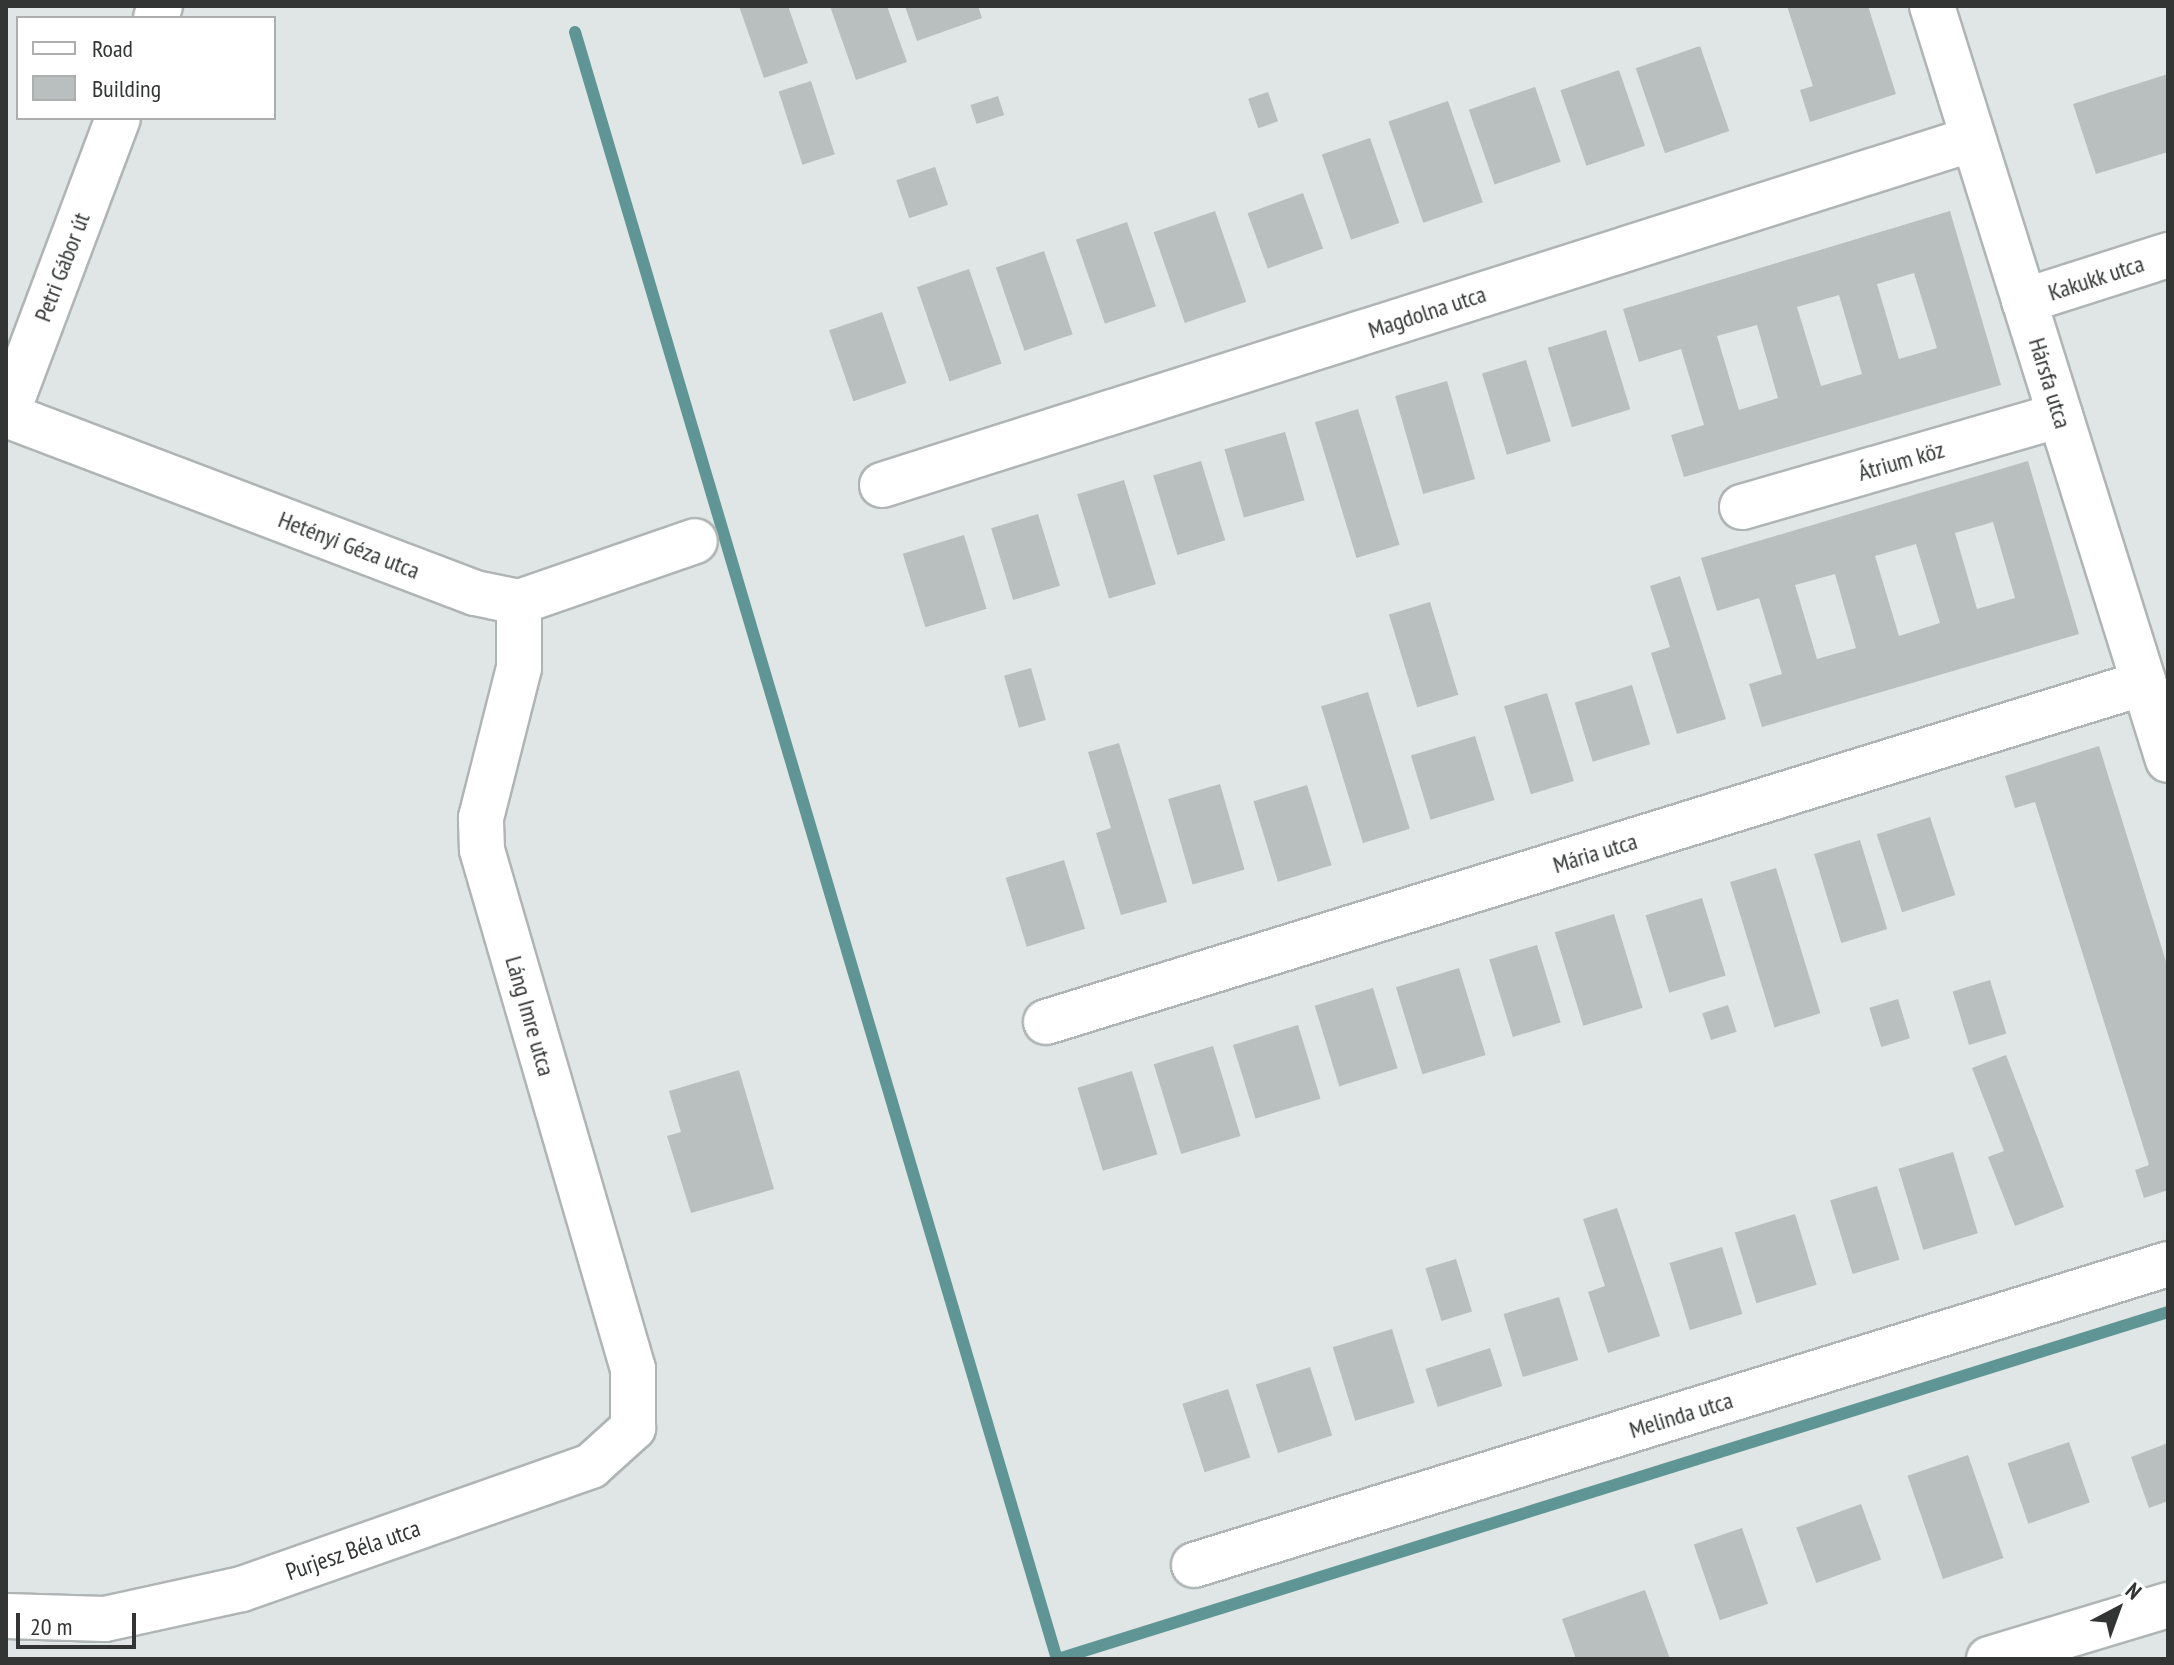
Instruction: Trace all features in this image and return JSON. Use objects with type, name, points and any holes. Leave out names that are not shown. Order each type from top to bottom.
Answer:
[{"type":"street","name":"Hársfa utca","points":[[1932,6],[2167,755]]},
{"type":"street","name":"Petri Gábor út","points":[[6,415],[117,120]]},
{"type":"street","name":"Magdolna utca","points":[[882,485],[1973,139]]},
{"type":"street","name":"Kakukk utca","points":[[2024,301],[2168,255]]},
{"type":"street","name":"Hetényi Géza utca","points":[[6,415],[475,593],[519,602]]},
{"type":"street","name":"Átrium köz","points":[[1742,507],[2060,415]]},
{"type":"street","points":[[519,602],[695,541]]},
{"type":"street","name":"Láng Imre utca","points":[[519,602],[519,668],[481,818],[482,850],[633,1369],[633,1428]]},
{"type":"street","name":"Mária utca","points":[[1046,1022],[2144,683]]},
{"type":"street","name":"Melinda utca","points":[[1194,1565],[2168,1264]]},
{"type":"street","name":"Purjesz Béla utca","points":[[6,1616],[105,1619],[242,1589],[591,1466],[633,1428]]},
{"type":"street","points":[[1989,1659],[2168,1605]]},
{"type":"building","points":[[739,6],[788,6],[808,63],[764,78]]},
{"type":"building","points":[[830,6],[887,6],[907,62],[856,80]]},
{"type":"building","points":[[905,6],[978,6],[982,18],[917,41]]},
{"type":"building","points":[[1787,6],[1868,6],[1896,94],[1810,122],[1800,90],[1813,86]]},
{"type":"building","points":[[1700,46],[1729,131],[1665,153],[1636,68]]},
{"type":"building","points":[[1619,70],[1645,146],[1586,166],[1560,90]]},
{"type":"building","points":[[2168,74],[2168,152],[2096,174],[2073,104]]},
{"type":"building","points":[[811,81],[835,154],[802,165],[779,92]]},
{"type":"building","points":[[1535,87],[1561,162],[1495,184],[1469,110]]},
{"type":"building","points":[[1268,92],[1278,121],[1258,128],[1248,99]]},
{"type":"building","points":[[998,96],[1004,115],[977,124],[970,105]]},
{"type":"building","points":[[1448,101],[1483,202],[1423,223],[1388,122]]},
{"type":"building","points":[[1370,138],[1399,223],[1351,240],[1322,155]]},
{"type":"building","points":[[935,167],[948,205],[909,218],[896,180]]},
{"type":"building","points":[[1303,193],[1323,248],[1268,269],[1248,213]]},
{"type":"building","points":[[1215,211],[1246,302],[1185,323],[1154,232]]},
{"type":"building","points":[[1950,211],[2001,385],[1684,477],[1671,435],[1704,425],[1681,349],[1639,362],[1623,309]],"holes":[[[1914,273],[1937,348],[1899,359],[1877,284]],[[1839,295],[1862,374],[1821,386],[1797,307]],[[1757,325],[1778,398],[1739,410],[1717,336]]]},
{"type":"building","points":[[1127,222],[1156,306],[1105,324],[1076,240]]},
{"type":"building","points":[[1044,251],[1073,334],[1024,351],[996,268]]},
{"type":"building","points":[[969,269],[1002,364],[950,381],[917,287]]},
{"type":"building","points":[[882,312],[906,383],[853,401],[829,330]]},
{"type":"building","points":[[1606,330],[1630,409],[1572,427],[1548,348]]},
{"type":"building","points":[[1526,360],[1551,441],[1507,455],[1482,373]]},
{"type":"building","points":[[1447,381],[1475,479],[1423,494],[1395,396]]},
{"type":"building","points":[[1358,409],[1400,545],[1356,558],[1315,422]]},
{"type":"building","points":[[1285,432],[1305,500],[1244,518],[1224,449]]},
{"type":"building","points":[[1201,461],[1225,540],[1177,555],[1153,476]]},
{"type":"building","points":[[2028,461],[2079,634],[1762,727],[1749,684],[1782,674],[1759,598],[1717,611],[1701,558]],"holes":[[[1993,522],[2015,598],[1977,609],[1955,533]],[[1916,544],[1940,623],[1899,636],[1875,556]],[[1835,574],[1856,648],[1817,659],[1795,585]]]},
{"type":"building","points":[[1124,480],[1156,584],[1109,599],[1077,494]]},
{"type":"building","points":[[1038,514],[1060,586],[1013,600],[991,528]]},
{"type":"building","points":[[964,535],[987,609],[925,627],[903,554]]},
{"type":"building","points":[[1680,576],[1726,719],[1677,734],[1651,653],[1670,647],[1650,586]]},
{"type":"building","points":[[1430,602],[1458,695],[1417,707],[1389,615]]},
{"type":"building","points":[[1031,668],[1046,720],[1019,728],[1004,676]]},
{"type":"building","points":[[1632,685],[1650,744],[1593,762],[1575,703]]},
{"type":"building","points":[[1368,692],[1410,829],[1363,843],[1321,706]]},
{"type":"building","points":[[1547,693],[1574,781],[1531,794],[1504,706]]},
{"type":"building","points":[[1475,736],[1495,800],[1431,820],[1411,756]]},
{"type":"building","points":[[1119,743],[1167,902],[1121,915],[1096,833],[1111,828],[1088,752]]},
{"type":"building","points":[[2099,746],[2168,968],[2168,1190],[2144,1198],[2135,1170],[2149,1165],[2035,802],[2015,808],[2005,776]]},
{"type":"building","points":[[1220,784],[1245,870],[1193,884],[1168,799]]},
{"type":"building","points":[[1307,785],[1332,865],[1278,882],[1253,801]]},
{"type":"building","points":[[1930,817],[1955,895],[1902,912],[1877,834]]},
{"type":"building","points":[[1860,840],[1887,929],[1841,943],[1814,854]]},
{"type":"building","points":[[1064,860],[1085,929],[1027,947],[1006,878]]},
{"type":"building","points":[[1776,868],[1820,1013],[1775,1027],[1730,882]]},
{"type":"building","points":[[1702,898],[1726,975],[1669,993],[1646,915]]},
{"type":"building","points":[[1614,914],[1643,1008],[1583,1026],[1555,932]]},
{"type":"building","points":[[1537,945],[1561,1022],[1513,1037],[1489,960]]},
{"type":"building","points":[[1459,968],[1486,1055],[1422,1074],[1396,987]]},
{"type":"building","points":[[1990,980],[2006,1034],[1969,1045],[1953,991]]},
{"type":"building","points":[[1373,988],[1398,1068],[1339,1086],[1315,1006]]},
{"type":"building","points":[[1898,999],[1910,1038],[1881,1047],[1869,1008]]},
{"type":"building","points":[[1728,1005],[1737,1032],[1711,1040],[1702,1013]]},
{"type":"building","points":[[1298,1025],[1321,1099],[1255,1119],[1233,1045]]},
{"type":"building","points":[[1213,1046],[1240,1136],[1181,1154],[1154,1064]]},
{"type":"building","points":[[2006,1055],[2064,1207],[2015,1226],[1988,1157],[2004,1151],[1972,1068]]},
{"type":"building","points":[[739,1070],[774,1189],[691,1213],[667,1136],[681,1132],[669,1091]]},
{"type":"building","points":[[1132,1071],[1157,1154],[1103,1171],[1077,1088]]},
{"type":"building","points":[[1953,1152],[1978,1233],[1923,1250],[1898,1169]]},
{"type":"building","points":[[1877,1186],[1900,1260],[1853,1274],[1830,1200]]},
{"type":"building","points":[[1617,1208],[1660,1336],[1608,1353],[1588,1292],[1605,1286],[1583,1219]]},
{"type":"building","points":[[1795,1214],[1817,1285],[1756,1303],[1735,1232]]},
{"type":"building","points":[[1722,1247],[1742,1314],[1690,1330],[1669,1263]]},
{"type":"building","points":[[1456,1259],[1472,1312],[1441,1321],[1425,1268]]},
{"type":"building","points":[[1559,1297],[1578,1360],[1523,1377],[1504,1314]]},
{"type":"building","points":[[1392,1329],[1415,1403],[1355,1421],[1333,1347]]},
{"type":"building","points":[[1490,1348],[1502,1386],[1438,1407],[1425,1369]]},
{"type":"building","points":[[1310,1367],[1332,1435],[1278,1453],[1256,1385]]},
{"type":"building","points":[[1228,1389],[1250,1457],[1205,1472],[1182,1404]]},
{"type":"building","points":[[2069,1442],[2090,1503],[2028,1524],[2008,1463]]},
{"type":"building","points":[[2168,1443],[2168,1501],[2149,1508],[2131,1457]]},
{"type":"building","points":[[1968,1455],[2003,1558],[1943,1579],[1907,1476]]},
{"type":"building","points":[[1861,1504],[1881,1559],[1816,1583],[1796,1528]]},
{"type":"building","points":[[1742,1528],[1768,1604],[1720,1620],[1694,1545]]},
{"type":"building","points":[[1645,1590],[1670,1659],[1576,1659],[1562,1619]]},
{"type":"waterway","points":[[575,32],[1057,1659]]},
{"type":"waterway","points":[[1058,1659],[2168,1312]]}]
